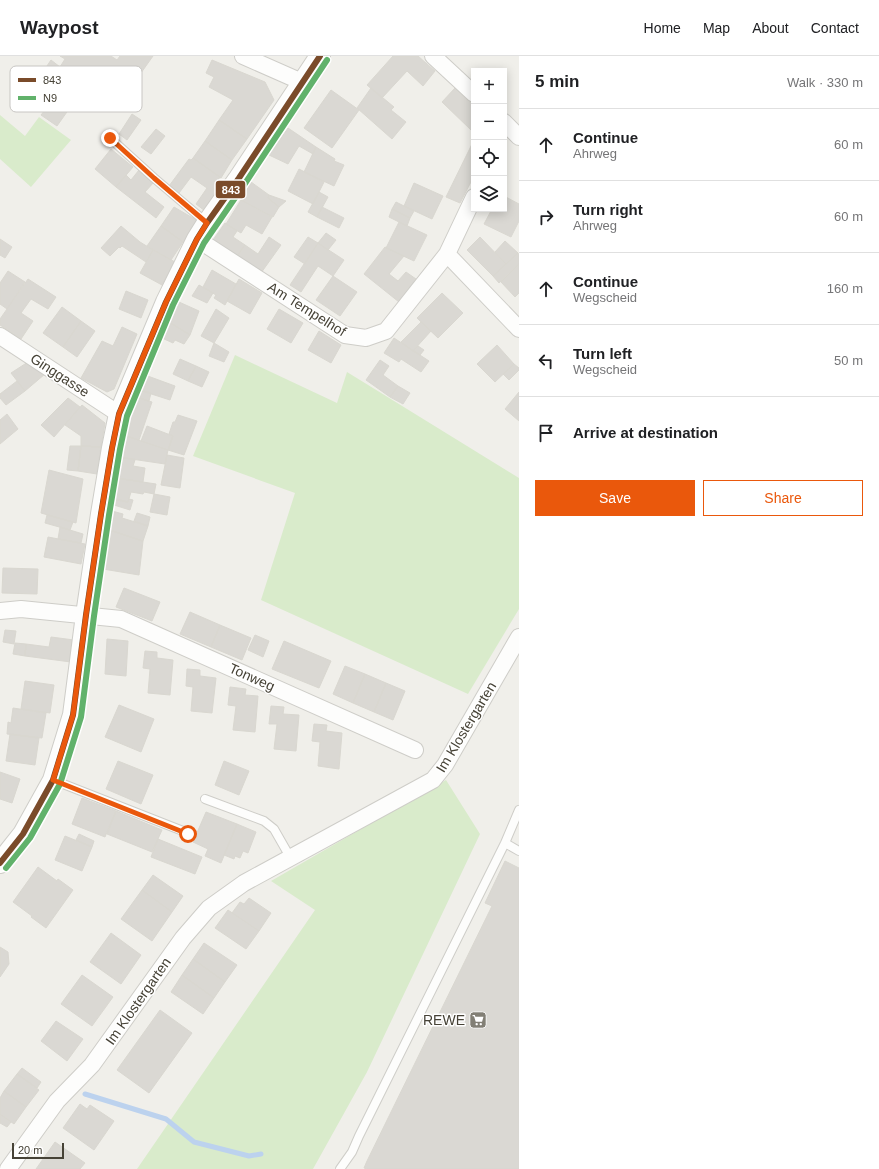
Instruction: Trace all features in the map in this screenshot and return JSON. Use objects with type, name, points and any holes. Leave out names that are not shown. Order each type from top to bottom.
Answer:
[{"type":"street","points":[[243,56],[302,82]]},
{"type":"street","points":[[0,863],[23,834],[53,780],[73,715],[86,615],[111,455],[119,414],[166,302],[202,231],[320,56]]},
{"type":"street","points":[[433,56],[471,91]]},
{"type":"street","points":[[507,128],[519,137]]},
{"type":"street","name":"Am Tempelhof","points":[[202,231],[345,335],[366,338],[386,331],[447,254],[471,203]]},
{"type":"street","points":[[447,254],[519,329]]},
{"type":"street","name":"Ginggasse","points":[[0,336],[119,414]]},
{"type":"street","name":"Tonweg","points":[[0,611],[21,609],[121,619],[415,750]]},
{"type":"street","name":"Im Klostergarten","points":[[8,1169],[56,1102],[92,1066],[183,938],[209,908],[244,883],[432,780],[445,765],[519,637]]},
{"type":"lane","points":[[110,138],[154,178],[202,231]]},
{"type":"lane","points":[[53,780],[188,834]]},
{"type":"lane","points":[[205,799],[264,821],[274,829],[290,857]]},
{"type":"lane","points":[[340,1169],[352,1152],[519,810]]},
{"type":"lane","points":[[504,843],[519,851]]},
{"type":"green space","points":[[0,115],[25,136],[39,117],[71,140],[31,187],[0,159]]},
{"type":"green space","points":[[235,355],[337,403],[347,372],[519,478],[519,609],[468,694],[261,600],[295,493],[193,456]]},
{"type":"green space","points":[[446,780],[480,834],[367,1072],[313,1169],[137,1169],[315,910],[271,881]]},
{"type":"building","points":[[60,56],[111,56],[117,60],[120,56],[153,56],[142,72],[142,66],[61,66],[65,59]]},
{"type":"building","points":[[393,56],[418,56],[435,71],[423,86],[407,71],[382,98],[367,85]]},
{"type":"building","points":[[51,60],[59,66],[47,66]]},
{"type":"building","points":[[212,60],[265,82],[274,100],[247,139],[219,120],[233,100],[209,87],[214,77],[206,73]]},
{"type":"building","points":[[371,88],[394,107],[391,110],[406,122],[392,139],[357,108]]},
{"type":"building","points":[[455,88],[471,103],[471,130],[442,102]]},
{"type":"building","points":[[331,90],[359,110],[332,148],[304,128]]},
{"type":"building","points":[[43,112],[67,112],[57,126],[41,115]]},
{"type":"building","points":[[132,114],[141,120],[127,140],[119,134]]},
{"type":"building","points":[[219,120],[247,139],[232,160],[205,141]]},
{"type":"building","points":[[288,128],[316,147],[313,154],[299,146],[288,164],[269,155]]},
{"type":"building","points":[[156,129],[165,136],[151,154],[141,147]]},
{"type":"building","points":[[205,141],[232,160],[221,178],[193,158]]},
{"type":"building","points":[[471,146],[471,182],[460,203],[446,197]]},
{"type":"building","points":[[316,147],[335,159],[334,161],[344,165],[334,186],[304,172]]},
{"type":"building","points":[[111,149],[133,167],[116,187],[95,169]]},
{"type":"building","points":[[193,158],[220,177],[218,180],[224,184],[205,211],[196,204],[207,188],[191,177],[179,193],[169,186],[189,159],[191,160]]},
{"type":"building","points":[[299,169],[324,182],[313,204],[288,191]]},
{"type":"building","points":[[139,170],[154,182],[145,192],[164,207],[156,218],[116,187],[126,175],[131,180]]},
{"type":"building","points":[[251,182],[269,195],[268,198],[279,207],[273,217],[241,200]]},
{"type":"building","points":[[414,183],[443,196],[432,219],[404,206]]},
{"type":"building","points":[[319,192],[328,197],[317,217],[308,212]]},
{"type":"building","points":[[269,195],[286,201],[279,207],[268,198]]},
{"type":"building","points":[[507,198],[519,204],[519,221],[511,237],[484,224],[490,212],[507,212]]},
{"type":"building","points":[[241,200],[272,217],[262,234],[246,225],[241,233],[226,224]]},
{"type":"building","points":[[396,202],[414,211],[410,218],[392,209]]},
{"type":"building","points":[[174,207],[198,221],[183,242],[161,226]]},
{"type":"building","points":[[322,207],[344,218],[339,228],[317,217]]},
{"type":"building","points":[[392,209],[410,218],[407,226],[389,217]]},
{"type":"building","points":[[399,222],[427,235],[414,261],[386,248]]},
{"type":"building","points":[[225,223],[237,231],[233,237],[245,245],[237,256],[213,240]]},
{"type":"building","points":[[121,226],[140,242],[153,250],[146,262],[122,246],[110,256],[101,248]]},
{"type":"building","points":[[161,226],[183,242],[171,260],[147,246]]},
{"type":"building","points":[[326,233],[336,240],[328,250],[318,243]]},
{"type":"building","points":[[269,237],[281,245],[261,273],[237,256],[245,245],[258,254]]},
{"type":"building","points":[[308,237],[318,243],[305,264],[294,257]]},
{"type":"building","points":[[480,237],[506,264],[493,276],[467,250]]},
{"type":"building","points":[[0,239],[12,247],[5,258],[0,255]]},
{"type":"building","points":[[505,241],[518,253],[506,264],[495,252]]},
{"type":"building","points":[[318,243],[344,260],[333,276],[318,266],[301,292],[290,285]]},
{"type":"building","points":[[385,247],[404,256],[389,274],[398,281],[406,272],[416,279],[399,302],[364,274]]},
{"type":"building","points":[[153,250],[175,262],[162,285],[140,273]]},
{"type":"building","points":[[518,253],[519,264],[499,283],[493,276]]},
{"type":"building","points":[[519,264],[519,293],[515,297],[501,282]]},
{"type":"building","points":[[212,270],[236,284],[225,305],[214,298],[216,295],[203,287]]},
{"type":"building","points":[[8,271],[25,282],[7,309],[0,304],[0,283]]},
{"type":"building","points":[[333,276],[357,292],[340,316],[316,300]]},
{"type":"building","points":[[28,279],[56,297],[48,309],[31,299],[21,313],[33,321],[21,339],[0,325],[0,319]]},
{"type":"building","points":[[239,279],[262,293],[250,314],[227,301]]},
{"type":"building","points":[[199,285],[213,293],[207,303],[192,296]]},
{"type":"building","points":[[126,291],[148,300],[141,318],[119,309]]},
{"type":"building","points":[[442,293],[463,313],[438,338],[417,318]]},
{"type":"building","points":[[179,302],[199,311],[190,335],[169,322]]},
{"type":"building","points":[[62,307],[81,321],[63,347],[43,333]]},
{"type":"building","points":[[216,309],[229,318],[214,343],[201,336]]},
{"type":"building","points":[[279,309],[303,323],[291,343],[267,329]]},
{"type":"building","points":[[81,321],[95,331],[77,357],[63,347]]},
{"type":"building","points":[[169,322],[190,335],[184,344],[175,340],[173,343],[162,338]]},
{"type":"building","points":[[421,322],[431,331],[413,351],[401,342]]},
{"type":"building","points":[[122,327],[137,334],[114,389],[107,392],[81,378],[102,341],[113,346]]},
{"type":"building","points":[[319,331],[341,345],[331,363],[308,350]]},
{"type":"building","points":[[394,338],[429,361],[421,372],[401,359],[399,362],[384,353]]},
{"type":"building","points":[[214,343],[229,352],[224,362],[209,356]]},
{"type":"building","points":[[497,345],[514,364],[495,382],[477,364]]},
{"type":"building","points":[[418,346],[424,350],[420,355],[413,351]]},
{"type":"building","points":[[180,359],[196,366],[188,381],[173,374]]},
{"type":"building","points":[[380,360],[389,366],[383,375],[398,386],[390,397],[366,380]]},
{"type":"building","points":[[28,362],[45,374],[25,391],[11,373]]},
{"type":"building","points":[[514,364],[519,368],[519,370],[509,380],[503,374]]},
{"type":"building","points":[[196,366],[209,372],[202,387],[188,381]]},
{"type":"building","points":[[145,375],[175,386],[170,400],[139,390]]},
{"type":"building","points":[[17,381],[25,391],[6,405],[0,398],[0,394]]},
{"type":"building","points":[[398,386],[410,393],[403,404],[390,397]]},
{"type":"building","points":[[139,390],[151,393],[149,401],[136,397]]},
{"type":"building","points":[[519,392],[519,421],[505,409]]},
{"type":"building","points":[[136,397],[152,402],[139,440],[123,435]]},
{"type":"building","points":[[68,398],[80,407],[54,437],[41,425]]},
{"type":"building","points":[[82,405],[105,423],[101,447],[81,446],[81,436],[65,425]]},
{"type":"building","points":[[7,414],[18,429],[0,444],[0,420]]},
{"type":"building","points":[[178,415],[197,421],[184,455],[168,450],[173,436],[169,434],[173,422],[175,422]]},
{"type":"building","points":[[147,426],[173,436],[168,450],[141,441]]},
{"type":"building","points":[[123,435],[168,450],[165,464],[118,457]]},
{"type":"building","points":[[70,446],[81,446],[78,471],[67,470]]},
{"type":"building","points":[[81,446],[101,447],[97,474],[78,471]]},
{"type":"building","points":[[167,455],[184,458],[180,488],[161,485]]},
{"type":"building","points":[[120,457],[135,460],[133,466],[145,468],[143,482],[116,478]]},
{"type":"building","points":[[49,470],[83,479],[76,523],[41,513]]},
{"type":"building","points":[[116,478],[156,484],[154,494],[131,492],[128,502],[112,499]]},
{"type":"building","points":[[154,494],[170,497],[167,515],[150,512]]},
{"type":"building","points":[[116,499],[128,502],[129,499],[133,500],[130,510],[114,505]]},
{"type":"building","points":[[112,511],[123,514],[122,518],[148,526],[143,541],[109,530]]},
{"type":"building","points":[[137,513],[150,517],[148,526],[134,521]]},
{"type":"building","points":[[47,515],[73,522],[70,530],[45,523]]},
{"type":"building","points":[[60,527],[83,534],[81,543],[58,539]]},
{"type":"building","points":[[109,530],[143,541],[139,575],[103,569]]},
{"type":"building","points":[[48,537],[85,544],[81,564],[44,557]]},
{"type":"building","points":[[3,568],[38,569],[37,594],[2,593]]},
{"type":"building","points":[[124,588],[160,602],[152,621],[116,607]]},
{"type":"building","points":[[190,612],[220,625],[211,647],[180,634]]},
{"type":"building","points":[[220,625],[251,638],[242,660],[211,647]]},
{"type":"building","points":[[5,630],[16,631],[14,644],[3,642]]},
{"type":"building","points":[[255,635],[269,641],[263,657],[248,650]]},
{"type":"building","points":[[51,637],[74,640],[71,662],[25,656],[26,644],[49,647]]},
{"type":"building","points":[[107,639],[128,641],[126,676],[105,674]]},
{"type":"building","points":[[284,641],[331,661],[319,688],[272,669]]},
{"type":"building","points":[[15,643],[26,644],[25,656],[13,654]]},
{"type":"building","points":[[145,651],[157,652],[157,658],[173,660],[170,695],[148,693],[150,669],[143,668]]},
{"type":"building","points":[[345,666],[365,674],[353,703],[333,694]]},
{"type":"building","points":[[187,669],[200,670],[200,676],[216,678],[212,713],[191,711],[193,687],[186,686]]},
{"type":"building","points":[[365,674],[386,683],[374,712],[353,703]]},
{"type":"building","points":[[25,681],[54,685],[50,713],[21,709]]},
{"type":"building","points":[[386,683],[405,691],[393,720],[374,712]]},
{"type":"building","points":[[230,687],[246,689],[245,695],[258,696],[255,732],[233,730],[236,706],[228,705]]},
{"type":"building","points":[[119,705],[154,719],[141,752],[105,737]]},
{"type":"building","points":[[271,706],[284,707],[283,714],[299,715],[296,751],[274,749],[277,724],[269,724]]},
{"type":"building","points":[[13,708],[46,713],[42,738],[7,734],[8,722],[11,723]]},
{"type":"building","points":[[314,724],[327,725],[326,731],[342,733],[339,769],[318,766],[320,742],[312,741]]},
{"type":"building","points":[[10,734],[39,738],[35,765],[6,761]]},
{"type":"building","points":[[118,761],[153,775],[141,804],[106,789]]},
{"type":"building","points":[[224,761],[249,771],[239,795],[215,785]]},
{"type":"building","points":[[0,772],[20,779],[12,803],[0,799]]},
{"type":"building","points":[[82,798],[116,811],[105,837],[72,824]]},
{"type":"building","points":[[116,811],[162,830],[152,852],[107,834]]},
{"type":"building","points":[[206,812],[237,824],[221,863],[205,856],[208,849],[193,842]]},
{"type":"building","points":[[237,824],[256,832],[248,853],[243,851],[240,858],[235,856],[234,859],[224,855]]},
{"type":"building","points":[[79,834],[94,841],[92,847],[76,840]]},
{"type":"building","points":[[65,836],[92,847],[82,871],[55,860]]},
{"type":"building","points":[[158,839],[202,857],[195,874],[151,857]]},
{"type":"building","name":"REWE","points":[[505,861],[519,868],[519,1169],[364,1168],[492,906],[485,903]]},
{"type":"building","points":[[38,867],[57,881],[58,879],[73,890],[46,928],[13,902]]},
{"type":"building","points":[[153,875],[183,896],[172,912],[142,890]]},
{"type":"building","points":[[142,890],[172,912],[152,941],[121,919]]},
{"type":"building","points":[[249,898],[271,913],[259,931],[232,913],[240,902],[244,904]]},
{"type":"building","points":[[228,910],[259,931],[246,949],[215,928]]},
{"type":"building","points":[[111,933],[141,955],[121,984],[90,962]]},
{"type":"building","points":[[204,943],[237,965],[225,982],[193,959]]},
{"type":"building","points":[[0,947],[8,952],[9,964],[0,977]]},
{"type":"building","points":[[193,959],[225,982],[214,998],[182,975]]},
{"type":"building","points":[[82,975],[113,997],[92,1026],[61,1004]]},
{"type":"building","points":[[182,975],[214,998],[203,1014],[171,992]]},
{"type":"building","points":[[160,1010],[192,1033],[149,1093],[117,1070]]},
{"type":"building","points":[[56,1021],[83,1039],[67,1061],[41,1041]]},
{"type":"building","points":[[22,1068],[41,1082],[37,1088],[17,1074]]},
{"type":"building","points":[[17,1074],[39,1090],[26,1107],[4,1091]]},
{"type":"building","points":[[4,1091],[26,1107],[14,1124],[0,1114],[0,1098]]},
{"type":"building","points":[[80,1104],[87,1109],[90,1105],[114,1121],[94,1150],[63,1128]]},
{"type":"building","points":[[0,1114],[11,1122],[7,1127],[0,1123]]},
{"type":"building","points":[[55,1142],[85,1163],[80,1169],[36,1169]]},
{"type":"waterway","points":[[85,1094],[166,1119],[194,1142],[249,1156],[261,1154]]},
{"type":"transit line","name":"843","points":[[0,863],[23,834],[53,780],[73,715],[101,514],[119,414],[166,302],[197,239],[320,56]]},
{"type":"transit line","name":"N9","points":[[6,868],[30,838],[60,784],[81,717],[109,515],[127,416],[173,305],[204,243],[327,60]]},
{"type":"place","name":"REWE","points":[[478,1020]]},
{"type":"route","points":[[110,138],[207,223],[197,239],[166,302],[119,414],[101,514],[73,715],[53,780],[188,834]]}]
